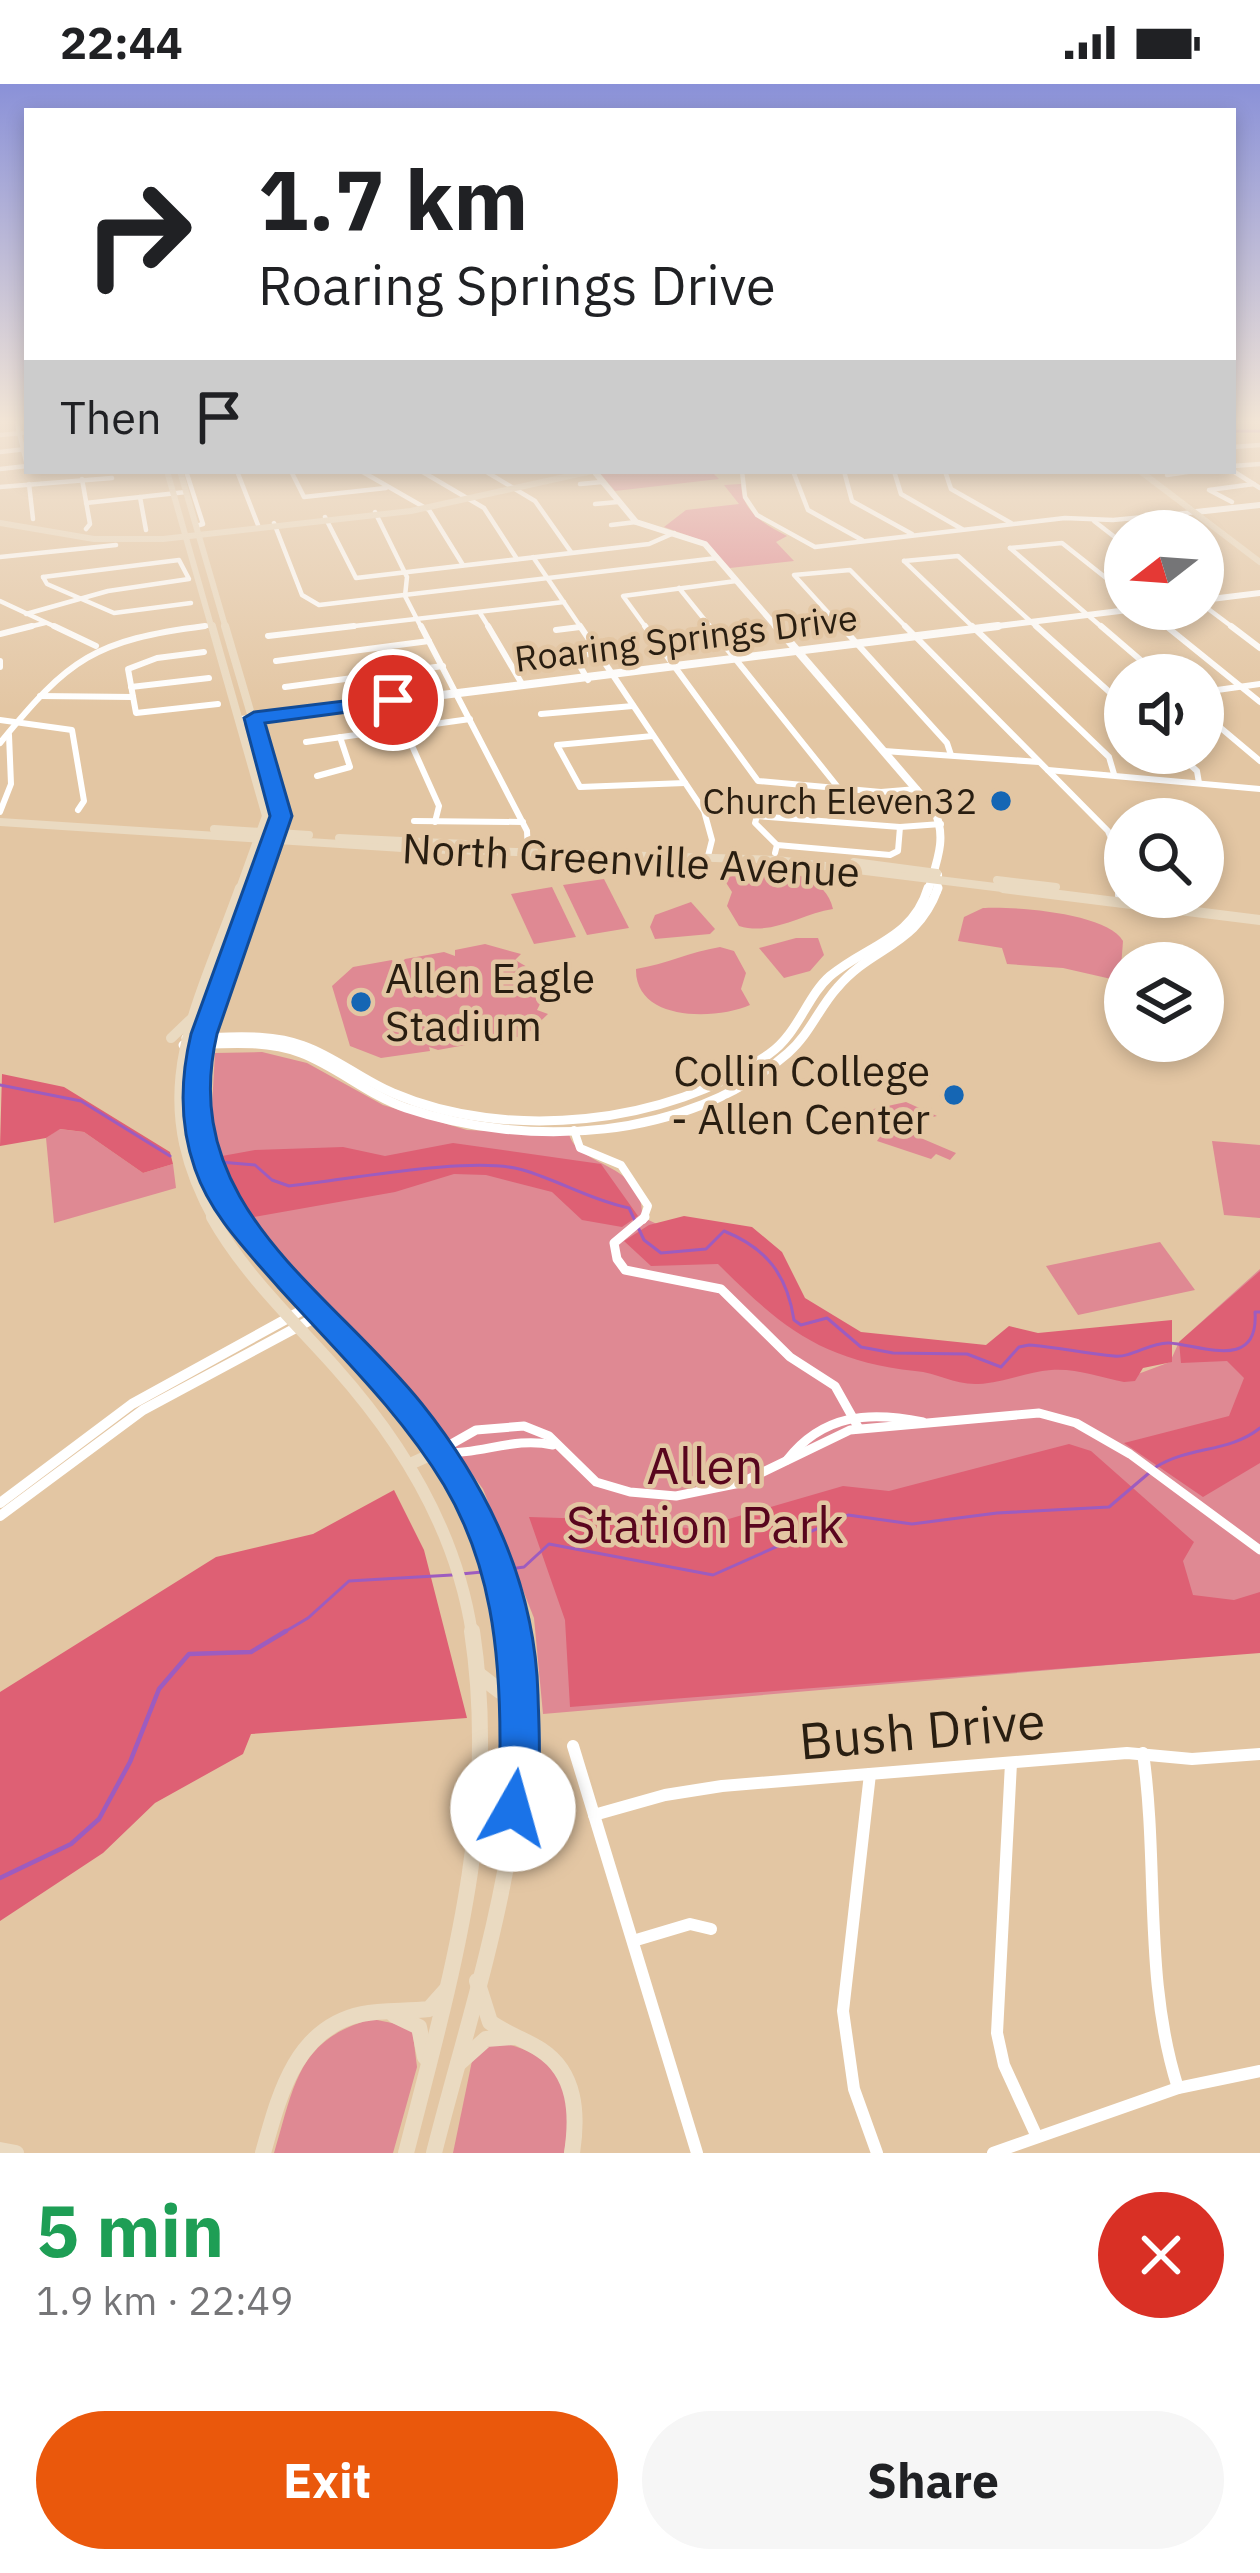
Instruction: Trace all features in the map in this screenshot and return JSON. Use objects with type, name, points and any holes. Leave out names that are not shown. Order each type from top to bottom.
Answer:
[{"type":"main road","points":[[180,516],[266,816],[180,1041],[177,1124],[198,1199],[213,1227],[366,1404],[410,1464],[445,1538],[479,1675],[482,1808],[454,1970],[406,2153]]},
{"type":"main road","points":[[193,516],[281,812],[202,1041],[194,1079],[196,1123],[220,1193],[246,1235],[409,1411],[439,1451],[482,1526],[512,1619],[520,1685],[513,1809],[434,2153]]},
{"type":"main road","points":[[198,531],[360,516]]},
{"type":"main road","points":[[0,522],[94,539],[275,525]]},
{"type":"main road","points":[[1224,531],[1260,558]]},
{"type":"main road","points":[[198,574],[210,573]]},
{"type":"main road","points":[[213,625],[226,623]]},
{"type":"main road","points":[[258,777],[272,775]]},
{"type":"main road","points":[[229,830],[266,816]]},
{"type":"main road","name":"North Greenville Avenue","points":[[0,817],[528,850],[776,849],[933,880]]},
{"type":"main road","name":"North Greenville Avenue","points":[[131,827],[229,830],[261,836]]},
{"type":"main road","name":"North Greenville Avenue","points":[[708,852],[1104,896]]},
{"type":"main road","name":"North Greenville Avenue","points":[[1224,912],[1260,917]]},
{"type":"main road","points":[[223,931],[240,931]]},
{"type":"main road","points":[[198,1199],[220,1193]]},
{"type":"main road","points":[[410,1464],[439,1451]]},
{"type":"main road","points":[[479,1675],[500,1691],[520,1685]]},
{"type":"main road","points":[[482,1808],[513,1809]]},
{"type":"main road","points":[[262,2153],[286,2077],[310,2042],[340,2020],[429,2008],[444,1995],[454,1970]]},
{"type":"main road","points":[[476,1975],[486,2017],[552,2056],[571,2086],[577,2122],[572,2153]]},
{"type":"main road","points":[[386,2012],[412,2022],[424,2035],[424,2080]]},
{"type":"main road","points":[[456,2066],[486,2039],[516,2037]]},
{"type":"main road","points":[[0,2150],[16,2153]]},
{"type":"street","points":[[86,529],[91,524],[89,516]]},
{"type":"street","points":[[143,516],[146,530]]},
{"type":"street","points":[[198,531],[203,524],[200,516]]},
{"type":"street","points":[[254,516],[258,525]]},
{"type":"street","points":[[377,516],[405,572],[406,596],[523,822],[528,850]]},
{"type":"street","points":[[429,516],[463,565]]},
{"type":"street","points":[[489,516],[517,559]]},
{"type":"street","points":[[545,516],[571,552]]},
{"type":"street","points":[[630,516],[636,522]]},
{"type":"street","points":[[760,516],[813,547],[1065,518],[1104,519]]},
{"type":"street","points":[[819,516],[863,542]]},
{"type":"street","points":[[877,516],[913,536]]},
{"type":"street","points":[[939,516],[964,530]]},
{"type":"street","points":[[997,516],[1012,524]]},
{"type":"street","points":[[1062,516],[1065,518]]},
{"type":"street","points":[[326,519],[352,576],[649,544],[676,532]]},
{"type":"street","points":[[1093,520],[1104,529]]},
{"type":"street","points":[[180,1041],[279,1047],[328,1062],[434,1107],[497,1119],[573,1124],[676,1111],[721,1095],[763,1072],[804,1037],[839,986],[918,932],[929,916],[941,824],[916,789],[700,541],[636,522],[611,525]]},
{"type":"street","points":[[275,525],[307,601],[329,605],[717,558]]},
{"type":"street","points":[[39,542],[40,553]]},
{"type":"street","points":[[1104,577],[1061,543],[1010,548],[1134,654]]},
{"type":"street","points":[[0,557],[116,545]]},
{"type":"street","points":[[533,556],[707,818],[708,852]]},
{"type":"street","points":[[1104,687],[958,556],[904,561],[1104,752]]},
{"type":"street","points":[[26,614],[79,598],[188,580],[182,560],[44,577],[46,584],[79,598],[114,613],[191,603]]},
{"type":"street","points":[[952,755],[947,743],[794,574],[849,569],[1104,828]]},
{"type":"street","points":[[736,580],[624,595],[758,781],[916,789]]},
{"type":"street","points":[[679,588],[838,787]]},
{"type":"street","points":[[1224,599],[1260,592]]},
{"type":"street","points":[[0,602],[97,646]]},
{"type":"street","points":[[268,636],[564,602]]},
{"type":"street","points":[[480,612],[522,684]]},
{"type":"street","name":"Roaring Springs Drive","points":[[241,720],[1104,613]]},
{"type":"street","points":[[1224,620],[1260,648]]},
{"type":"street","points":[[0,634],[45,623]]},
{"type":"street","points":[[0,817],[11,784],[2,747],[64,666],[97,646],[136,635],[213,625]]},
{"type":"street","points":[[556,630],[580,627]]},
{"type":"street","points":[[1169,630],[1260,702]]},
{"type":"street","points":[[276,661],[430,641]]},
{"type":"street","points":[[816,674],[823,658],[847,647]]},
{"type":"street","points":[[204,652],[137,663],[128,669],[133,697],[141,714],[218,704]]},
{"type":"street","points":[[588,680],[573,657],[597,652]]},
{"type":"street","points":[[285,686],[442,666]]},
{"type":"street","points":[[131,687],[209,678]]},
{"type":"street","points":[[1224,689],[1260,684]]},
{"type":"street","points":[[40,696],[133,697]]},
{"type":"street","points":[[542,713],[633,706]]},
{"type":"street","points":[[306,742],[470,719]]},
{"type":"street","points":[[0,720],[70,728],[84,801],[78,810]]},
{"type":"street","points":[[404,728],[440,806],[435,822]]},
{"type":"street","points":[[1224,731],[1260,761]]},
{"type":"street","points":[[653,736],[557,746],[580,787],[685,783]]},
{"type":"street","points":[[317,776],[350,767],[340,737]]},
{"type":"street","points":[[884,751],[1040,762]]},
{"type":"street","points":[[1048,770],[1104,773]]},
{"type":"street","points":[[1114,774],[1260,789]]},
{"type":"street","points":[[1198,774],[1199,783]]},
{"type":"street","points":[[900,827],[898,850],[890,855],[776,849],[755,823],[757,816],[900,827],[941,824]]},
{"type":"street","points":[[414,821],[523,822]]},
{"type":"street","points":[[573,1124],[670,1104],[754,1066],[788,1037],[827,978],[909,927],[933,880]]},
{"type":"street","points":[[573,1124],[580,1148],[625,1170],[648,1206],[642,1222],[618,1237],[614,1250],[628,1270],[646,1279],[692,1279],[722,1289],[793,1360],[834,1385],[855,1422]]},
{"type":"street","points":[[0,1516],[150,1399],[314,1311]]},
{"type":"street","points":[[439,1451],[456,1455],[519,1438],[558,1446],[588,1477],[612,1486],[660,1495],[717,1492],[786,1461],[810,1434],[855,1422],[933,1425],[992,1413],[1050,1414],[1073,1420],[1119,1449],[1260,1550]]},
{"type":"street","points":[[0,1503],[70,1460]]},
{"type":"street","points":[[573,1746],[698,2153]]},
{"type":"street","points":[[1143,1753],[1153,1837],[1153,1998],[1157,2030],[1178,2088]]},
{"type":"street","name":"Bush Drive","points":[[594,1815],[703,1789],[1143,1753],[1192,1759],[1260,1754]]},
{"type":"street","points":[[1011,1763],[997,2033],[1004,2066],[1037,2137]]},
{"type":"street","points":[[870,1774],[843,2011],[854,2090],[877,2153]]},
{"type":"street","points":[[633,1941],[690,1924],[711,1929]]},
{"type":"street","points":[[993,2153],[1178,2088],[1260,2071]]},
{"type":"green space","points":[[679,516],[756,516],[787,536],[776,542],[794,561],[730,568],[706,542],[664,527]]},
{"type":"green space","points":[[761,870],[795,874],[815,883],[833,909],[775,926],[739,926],[727,906],[732,892],[723,878]]},
{"type":"green space","points":[[604,879],[629,928],[587,935],[563,885]]},
{"type":"green space","points":[[552,887],[576,937],[534,944],[511,894]]},
{"type":"green space","points":[[691,902],[715,929],[710,934],[655,939],[650,927],[655,915]]},
{"type":"green space","points":[[983,908],[1059,913],[1099,924],[1123,942],[1104,942],[1104,977],[1063,968],[1007,964],[1002,948],[958,941],[964,917]]},
{"type":"green space","points":[[796,938],[818,938],[824,955],[810,971],[784,978],[759,948]]},
{"type":"green space","name":"Allen Eagle Stadium","points":[[485,944],[521,954],[515,960],[529,968],[543,998],[537,1010],[548,1014],[525,1036],[486,1041],[483,1037],[482,1042],[381,1058],[350,1046],[332,986],[353,967],[392,960],[394,965],[444,952],[455,956],[455,950]]},
{"type":"green space","points":[[720,947],[734,951],[746,973],[741,989],[750,1005],[718,1013],[680,1012],[663,1008],[639,986],[636,969]]},
{"type":"green space","name":"Allen Station Park","points":[[262,1052],[307,1063],[383,1105],[467,1130],[569,1134],[585,1154],[633,1186],[642,1217],[732,1259],[841,1338],[1138,1374],[1170,1362],[1179,1342],[1260,1269],[1260,1652],[543,1714],[534,1618],[483,1489],[419,1402],[252,1225],[228,1176],[211,1124],[215,1053]]},
{"type":"green space","points":[[906,1102],[937,1116],[920,1120],[909,1133],[956,1153],[950,1160],[936,1154],[931,1159],[877,1141],[889,1124],[869,1110]]},
{"type":"green space","points":[[59,1129],[84,1132],[143,1173],[173,1164],[176,1188],[54,1223],[46,1138]]},
{"type":"green space","points":[[1212,1141],[1260,1145],[1260,1218],[1224,1215]]},
{"type":"green space","points":[[1160,1242],[1195,1290],[1078,1315],[1046,1266]]},
{"type":"green space","points":[[372,2019],[412,2027],[417,2067],[393,2153],[274,2153],[294,2087],[313,2053],[347,2028]]},
{"type":"green space","points":[[491,2041],[532,2053],[557,2077],[567,2110],[564,2153],[453,2153],[473,2056]]},
{"type":"shaded area","points":[[2,1074],[64,1087],[170,1152],[173,1164],[143,1173],[84,1132],[60,1129],[46,1138],[0,1146]]},
{"type":"shaded area","points":[[453,1143],[601,1164],[638,1216],[622,1227],[582,1220],[552,1192],[486,1175],[454,1174],[395,1192],[249,1218],[222,1156],[343,1147],[385,1156]]},
{"type":"shaded area","points":[[684,1216],[752,1227],[782,1252],[805,1298],[861,1332],[986,1345],[1009,1326],[1038,1333],[1172,1320],[1172,1362],[1143,1368],[1135,1381],[1060,1370],[978,1384],[854,1359],[784,1324],[718,1264],[651,1266],[624,1241],[649,1225]]},
{"type":"shaded area","points":[[1260,1271],[1260,1463],[1203,1497],[1124,1443],[1229,1416],[1244,1378],[1227,1361],[1181,1363],[1179,1342]]},
{"type":"shaded area","points":[[1069,1444],[1091,1451],[1194,1542],[1183,1561],[1193,1595],[1234,1600],[1260,1592],[1260,1653],[570,1707],[565,1620],[529,1517],[625,1520],[694,1529],[843,1486],[889,1491]]},
{"type":"shaded area","points":[[394,1490],[424,1550],[467,1718],[251,1734],[243,1754],[155,1803],[103,1853],[0,1921],[0,1692],[216,1557],[313,1534]]},
{"type":"waterway","points":[[0,1085],[81,1101],[170,1156]]},
{"type":"waterway","points":[[220,1162],[255,1165],[272,1180],[289,1186],[442,1167],[523,1170],[629,1208],[644,1240],[661,1253],[706,1249],[724,1231],[739,1238],[763,1255],[780,1276],[794,1320],[801,1325],[827,1318],[861,1347],[893,1353],[967,1354],[1001,1367],[1019,1347],[1029,1345],[1114,1356],[1169,1343],[1226,1351],[1248,1342],[1255,1312],[1260,1312]]},
{"type":"waterway","points":[[1156,1467],[1235,1442],[1260,1428]]},
{"type":"waterway","points":[[503,1570],[524,1567],[549,1544],[713,1575],[848,1515],[912,1524],[997,1513],[1109,1507],[1149,1473]]},
{"type":"waterway","points":[[461,1574],[493,1571]]},
{"type":"waterway","points":[[281,1634],[308,1618],[349,1581],[452,1575]]},
{"type":"waterway","points":[[281,1634],[286,1631]]},
{"type":"waterway","points":[[0,1878],[71,1844],[99,1819],[130,1762],[159,1689],[189,1654],[251,1652],[281,1634]]},
{"type":"place","name":"Church Eleven32","points":[[1001,801]]},
{"type":"place","name":"Allen Eagle Stadium","points":[[361,1002]]},
{"type":"place","name":"Collin College - Allen Center","points":[[954,1095]]},
{"type":"route","points":[[393,700],[254,718],[281,816],[204,1034],[195,1070],[195,1113],[209,1170],[237,1222],[409,1411],[455,1475],[482,1526],[504,1587],[518,1656],[520,1750],[513,1809]]}]
